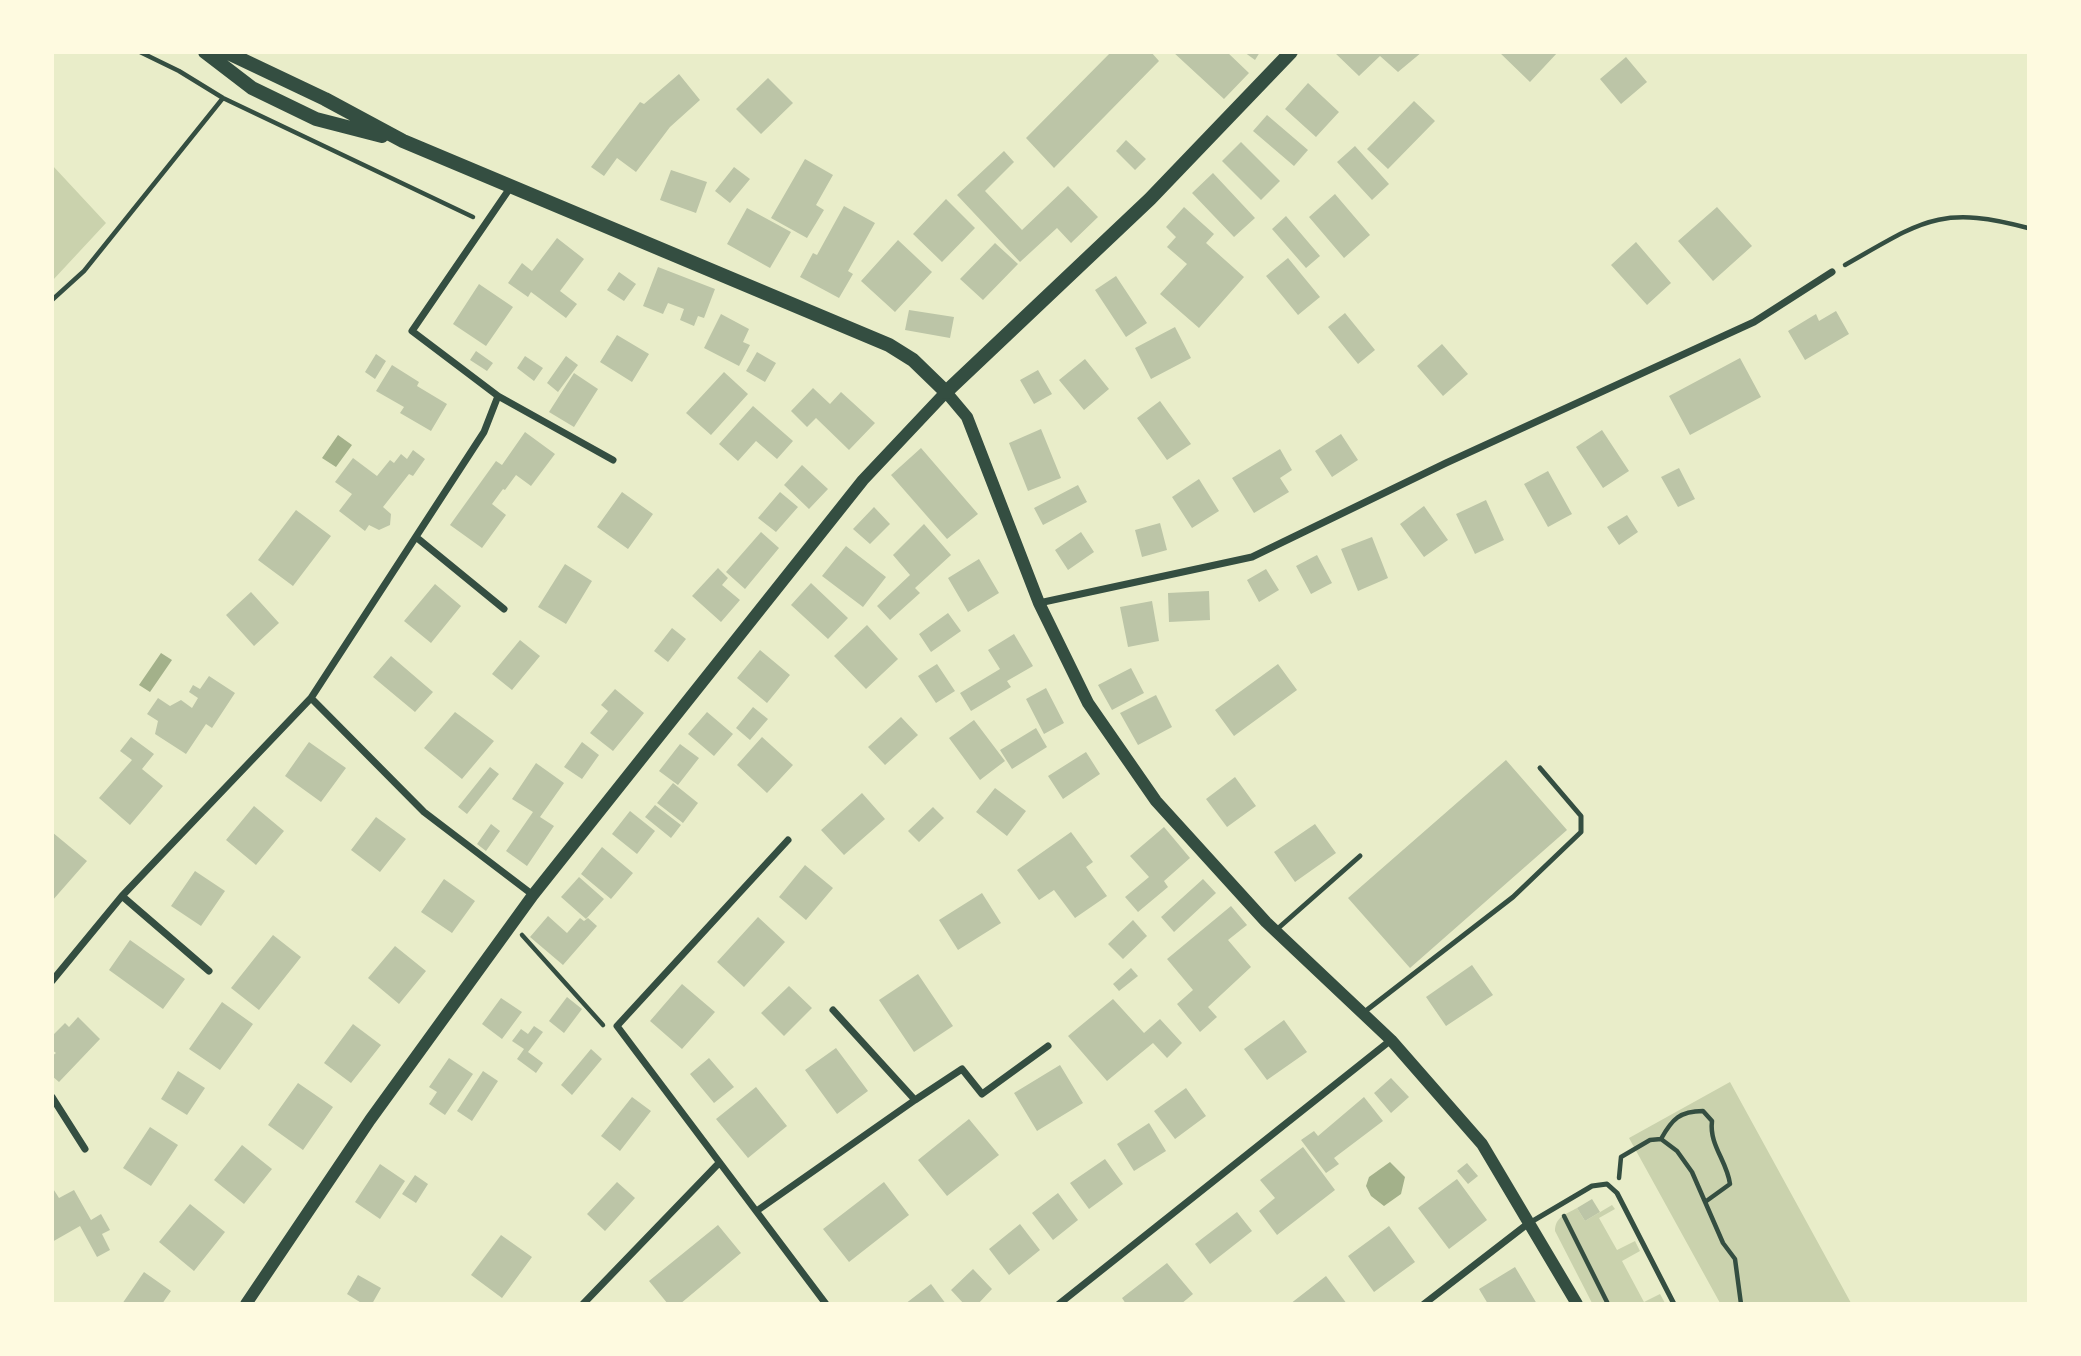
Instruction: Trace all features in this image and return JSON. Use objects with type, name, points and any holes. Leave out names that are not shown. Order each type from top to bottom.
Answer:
[{"type":"main road","points":[[205,52],[252,88],[316,119],[403,141]]},
{"type":"main road","points":[[226,52],[303,88],[403,141],[509,188],[889,345],[913,360],[946,392],[1150,199],[1291,52]]},
{"type":"street","points":[[509,188],[412,331],[498,396],[613,460]]},
{"type":"street","points":[[1039,603],[1252,557],[1446,463],[1754,322],[1832,272]]},
{"type":"street","points":[[246,1304],[370,1119],[533,895],[863,481],[946,392],[967,417],[1039,603],[1088,703],[1156,801],[1275,931],[1391,1040],[1482,1143],[1577,1304]]},
{"type":"street","points":[[52,981],[122,896],[311,698],[484,432],[498,396]]},
{"type":"street","points":[[416,537],[504,609]]},
{"type":"street","points":[[311,698],[424,812],[533,895]]},
{"type":"street","points":[[788,840],[617,1026],[827,1304]]},
{"type":"street","points":[[122,896],[209,971]]},
{"type":"street","points":[[833,1010],[915,1100]]},
{"type":"street","points":[[1059,1304],[1391,1040]]},
{"type":"street","points":[[758,1210],[962,1069],[982,1094],[1048,1046]]},
{"type":"street","points":[[52,1097],[85,1149]]},
{"type":"street","points":[[583,1304],[719,1163]]},
{"type":"street","points":[[1424,1304],[1531,1222]]},
{"type":"lane","points":[[1363,1013],[1513,897],[1581,832],[1581,816],[1541,768]]},
{"type":"lane","points":[[1275,931],[1360,856]]},
{"type":"lane","points":[[1531,1222],[1592,1186],[1607,1184],[1618,1193],[1674,1304]]},
{"type":"path","points":[[140,52],[223,98],[486,223]]},
{"type":"path","points":[[52,300],[85,271],[223,98]]},
{"type":"path","points":[[1832,272],[1915,225],[1953,215],[1980,216],[2028,228]]},
{"type":"path","points":[[512,924],[602,1025],[617,1026]]},
{"type":"path","points":[[1661,1139],[1671,1120],[1687,1111],[1703,1111],[1712,1121],[1710,1135],[1730,1184],[1705,1202]]},
{"type":"path","points":[[1618,1193],[1621,1157],[1650,1140],[1661,1139],[1677,1151],[1692,1172],[1723,1243],[1735,1259],[1741,1304]]},
{"type":"path","points":[[1559,1206],[1608,1304]]},
{"type":"shaded area","points":[[53,166],[106,223],[53,280]]},
{"type":"shaded area","points":[[338,435],[352,445],[336,467],[322,458]]},
{"type":"shaded area","points":[[161,653],[172,660],[150,692],[139,685]]},
{"type":"shaded area","points":[[1730,1082],[1851,1303],[1720,1303],[1629,1138]]},
{"type":"shaded area","points":[[1390,1162],[1405,1177],[1401,1194],[1384,1206],[1371,1196],[1366,1186],[1369,1177]]},
{"type":"shaded area","points":[[1612,1205],[1615,1209],[1599,1218],[1617,1250],[1635,1241],[1640,1251],[1622,1261],[1644,1302],[1660,1294],[1665,1303],[1592,1303],[1555,1231],[1555,1226],[1562,1217],[1577,1208],[1585,1221]]},
{"type":"building","points":[[1111,52],[1151,52],[1159,61],[1054,168],[1026,138]]},
{"type":"building","points":[[1173,52],[1227,52],[1249,73],[1224,99]]},
{"type":"building","points":[[1244,52],[1260,52],[1255,60]]},
{"type":"building","points":[[1334,52],[1422,52],[1398,72],[1380,56],[1359,76]]},
{"type":"building","points":[[1499,52],[1558,52],[1530,82]]},
{"type":"building","points":[[1626,57],[1647,82],[1621,104],[1600,79]]},
{"type":"building","points":[[679,74],[700,100],[670,127],[636,172],[617,158],[604,176],[591,167],[640,102],[644,104]]},
{"type":"building","points":[[768,78],[793,103],[761,134],[736,109]]},
{"type":"building","points":[[1308,83],[1339,112],[1316,137],[1285,109]]},
{"type":"building","points":[[1414,101],[1435,121],[1388,169],[1367,149]]},
{"type":"building","points":[[1267,115],[1308,150],[1294,166],[1253,131]]},
{"type":"building","points":[[1126,140],[1146,159],[1135,170],[1116,151]]},
{"type":"building","points":[[1241,142],[1280,181],[1261,200],[1222,161]]},
{"type":"building","points":[[1355,146],[1389,184],[1372,200],[1337,162]]},
{"type":"building","points":[[1004,151],[1014,162],[985,191],[1022,230],[1068,186],[1098,217],[1071,243],[1057,228],[1020,262],[957,195]]},
{"type":"building","points":[[805,159],[833,175],[816,205],[824,210],[807,238],[771,218]]},
{"type":"building","points":[[734,167],[750,179],[730,203],[715,191]]},
{"type":"building","points":[[671,170],[707,182],[696,213],[660,200]]},
{"type":"building","points":[[1213,173],[1255,218],[1234,237],[1192,193]]},
{"type":"building","points":[[1335,194],[1370,235],[1344,258],[1309,217]]},
{"type":"building","points":[[946,199],[975,228],[942,262],[913,234]]},
{"type":"building","points":[[844,206],[875,223],[848,271],[853,274],[839,298],[800,277],[813,253],[817,255]]},
{"type":"building","points":[[1184,207],[1214,234],[1206,243],[1244,277],[1199,328],[1160,294],[1187,264],[1167,247],[1176,237],[1166,227]]},
{"type":"building","points":[[1717,207],[1752,246],[1713,281],[1678,241]]},
{"type":"building","points":[[747,208],[791,232],[770,268],[727,244]]},
{"type":"building","points":[[1286,216],[1320,256],[1306,268],[1272,229]]},
{"type":"building","points":[[557,238],[584,259],[560,291],[577,304],[566,318],[531,292],[528,297],[508,283],[522,263],[532,271]]},
{"type":"building","points":[[898,240],[932,272],[895,312],[861,281]]},
{"type":"building","points":[[1636,242],[1671,283],[1647,305],[1611,265]]},
{"type":"building","points":[[995,243],[1018,264],[983,300],[960,279]]},
{"type":"building","points":[[1288,258],[1320,297],[1298,315],[1266,276]]},
{"type":"building","points":[[658,267],[715,289],[704,318],[698,316],[694,326],[680,320],[684,309],[668,303],[663,314],[643,306]]},
{"type":"building","points":[[619,272],[636,284],[624,301],[607,290]]},
{"type":"building","points":[[1116,276],[1147,323],[1126,337],[1095,290]]},
{"type":"building","points":[[479,284],[513,307],[486,346],[453,324]]},
{"type":"building","points":[[909,310],[954,317],[950,338],[905,330]]},
{"type":"building","points":[[1836,311],[1849,334],[1805,360],[1788,331],[1816,314],[1819,321]]},
{"type":"building","points":[[1345,313],[1375,350],[1358,364],[1328,327]]},
{"type":"building","points":[[721,314],[749,329],[743,342],[750,345],[739,366],[704,348]]},
{"type":"building","points":[[1175,327],[1191,358],[1151,379],[1135,348]]},
{"type":"building","points":[[617,335],[649,354],[632,382],[600,362]]},
{"type":"building","points":[[1442,344],[1468,374],[1443,396],[1417,366]]},
{"type":"building","points":[[476,351],[493,363],[487,371],[470,360]]},
{"type":"building","points":[[757,352],[776,363],[765,382],[746,371]]},
{"type":"building","points":[[376,354],[386,361],[375,379],[365,372]]},
{"type":"building","points":[[525,356],[543,368],[534,381],[517,368]]},
{"type":"building","points":[[566,356],[578,365],[558,392],[547,383]]},
{"type":"building","points":[[1740,358],[1761,397],[1690,435],[1669,396]]},
{"type":"building","points":[[1085,359],[1109,389],[1084,410],[1059,380]]},
{"type":"building","points":[[392,365],[419,382],[417,386],[447,404],[431,431],[400,413],[404,407],[376,391]]},
{"type":"building","points":[[1038,370],[1052,394],[1034,404],[1020,380]]},
{"type":"building","points":[[724,372],[748,394],[711,435],[686,413]]},
{"type":"building","points":[[574,373],[598,389],[574,427],[549,412]]},
{"type":"building","points":[[813,388],[830,404],[841,392],[875,423],[849,450],[816,418],[807,427],[791,411]]},
{"type":"building","points":[[1160,401],[1191,444],[1167,460],[1137,418]]},
{"type":"building","points":[[753,406],[793,441],[777,459],[756,441],[738,461],[719,444]]},
{"type":"building","points":[[1041,429],[1061,478],[1028,491],[1009,443]]},
{"type":"building","points":[[1602,430],[1629,471],[1603,488],[1576,447]]},
{"type":"building","points":[[525,432],[555,454],[531,486],[516,475],[505,490],[503,489],[492,504],[506,515],[482,548],[450,525],[496,461],[502,465]]},
{"type":"building","points":[[1341,434],[1358,460],[1332,477],[1315,451]]},
{"type":"building","points":[[921,448],[978,514],[947,539],[891,475]]},
{"type":"building","points":[[1280,449],[1292,470],[1280,478],[1289,492],[1254,513],[1232,478]]},
{"type":"building","points":[[413,450],[425,459],[413,476],[409,474],[383,507],[391,514],[390,525],[379,530],[369,525],[365,531],[339,511],[352,494],[335,482],[353,458],[377,476],[390,460],[394,463],[401,454],[407,459]]},
{"type":"building","points":[[802,465],[828,489],[809,509],[784,485]]},
{"type":"building","points":[[1679,468],[1695,499],[1678,507],[1661,477]]},
{"type":"building","points":[[1548,471],[1572,514],[1548,527],[1524,484]]},
{"type":"building","points":[[1199,479],[1219,511],[1192,528],[1172,497]]},
{"type":"building","points":[[1078,485],[1087,502],[1043,525],[1034,508]]},
{"type":"building","points":[[622,492],[653,514],[628,549],[597,527]]},
{"type":"building","points":[[780,492],[798,507],[776,532],[758,518]]},
{"type":"building","points":[[1486,500],[1504,540],[1475,554],[1456,514]]},
{"type":"building","points":[[1424,506],[1448,540],[1424,557],[1400,524]]},
{"type":"building","points":[[874,507],[890,524],[870,544],[853,529]]},
{"type":"building","points":[[296,510],[331,536],[293,586],[258,560]]},
{"type":"building","points":[[1627,515],[1638,532],[1619,545],[1607,527]]},
{"type":"building","points":[[1160,523],[1167,550],[1142,557],[1135,530]]},
{"type":"building","points":[[924,524],[951,555],[915,588],[920,593],[890,620],[877,606],[910,575],[893,555]]},
{"type":"building","points":[[761,532],[779,548],[745,589],[726,572]]},
{"type":"building","points":[[1081,532],[1094,552],[1068,570],[1055,550]]},
{"type":"building","points":[[1372,537],[1388,578],[1358,591],[1341,549]]},
{"type":"building","points":[[846,546],[886,577],[863,607],[822,576]]},
{"type":"building","points":[[1317,555],[1332,583],[1311,594],[1296,566]]},
{"type":"building","points":[[979,559],[999,593],[968,612],[948,578]]},
{"type":"building","points":[[565,564],[592,581],[566,624],[538,607]]},
{"type":"building","points":[[718,568],[728,578],[722,585],[740,600],[721,622],[692,596]]},
{"type":"building","points":[[1266,569],[1279,590],[1259,602],[1247,580]]},
{"type":"building","points":[[811,583],[848,618],[828,639],[791,605]]},
{"type":"building","points":[[435,584],[461,606],[431,643],[404,621]]},
{"type":"building","points":[[1209,591],[1210,620],[1169,622],[1168,593]]},
{"type":"building","points":[[251,592],[279,623],[254,646],[226,615]]},
{"type":"building","points":[[1152,601],[1159,641],[1128,647],[1120,607]]},
{"type":"building","points":[[948,613],[961,631],[931,652],[919,634]]},
{"type":"building","points":[[867,625],[898,659],[866,689],[834,656]]},
{"type":"building","points":[[672,628],[686,639],[668,662],[654,651]]},
{"type":"building","points":[[1014,634],[1033,666],[1007,681],[1011,687],[971,711],[960,693],[1000,669],[988,650]]},
{"type":"building","points":[[520,640],[540,656],[512,690],[492,674]]},
{"type":"building","points":[[760,650],[790,675],[767,703],[737,678]]},
{"type":"building","points":[[391,656],[433,692],[415,712],[373,677]]},
{"type":"building","points":[[937,664],[955,691],[936,703],[918,676]]},
{"type":"building","points":[[1278,664],[1297,690],[1234,736],[1215,710]]},
{"type":"building","points":[[1131,668],[1144,693],[1112,710],[1098,685]]},
{"type":"building","points":[[209,676],[235,693],[212,728],[206,724],[186,754],[155,734],[158,721],[147,714],[158,698],[170,706],[181,700],[192,708],[198,698],[189,692],[193,685],[200,689]]},
{"type":"building","points":[[1046,688],[1064,723],[1044,734],[1026,699]]},
{"type":"building","points":[[615,689],[644,713],[613,751],[590,733],[608,711],[601,705]]},
{"type":"building","points":[[1156,695],[1172,727],[1138,745],[1120,713]]},
{"type":"building","points":[[753,707],[768,719],[750,740],[736,728]]},
{"type":"building","points":[[455,712],[494,741],[462,779],[424,748]]},
{"type":"building","points":[[707,712],[733,734],[714,756],[688,734]]},
{"type":"building","points":[[901,717],[918,735],[885,765],[868,747]]},
{"type":"building","points":[[974,720],[1005,761],[980,780],[949,738]]},
{"type":"building","points":[[1036,728],[1047,747],[1012,769],[1000,750]]},
{"type":"building","points":[[131,737],[154,754],[142,769],[163,786],[130,825],[99,798],[132,760],[120,751]]},
{"type":"building","points":[[762,737],[793,765],[767,793],[737,765]]},
{"type":"building","points":[[309,742],[346,768],[321,802],[285,776]]},
{"type":"building","points":[[582,742],[599,755],[582,779],[564,767]]},
{"type":"building","points":[[680,744],[699,758],[678,785],[659,771]]},
{"type":"building","points":[[1086,752],[1100,774],[1063,799],[1048,776]]},
{"type":"building","points":[[1506,760],[1567,830],[1410,968],[1348,898]]},
{"type":"building","points":[[536,763],[564,783],[540,817],[554,826],[527,866],[506,851],[533,812],[512,799]]},
{"type":"building","points":[[490,767],[499,774],[467,814],[458,807]]},
{"type":"building","points":[[1235,777],[1256,806],[1227,827],[1206,799]]},
{"type":"building","points":[[673,783],[698,803],[683,823],[657,803]]},
{"type":"building","points":[[995,788],[1026,811],[1007,836],[976,812]]},
{"type":"building","points":[[862,793],[885,819],[844,855],[821,830]]},
{"type":"building","points":[[655,805],[681,825],[671,838],[645,817]]},
{"type":"building","points":[[254,806],[284,831],[256,865],[226,840]]},
{"type":"building","points":[[933,807],[944,818],[919,842],[908,831]]},
{"type":"building","points":[[630,811],[655,831],[637,854],[612,834]]},
{"type":"building","points":[[376,817],[406,839],[380,872],[351,850]]},
{"type":"building","points":[[491,824],[500,831],[486,851],[477,844]]},
{"type":"building","points":[[1315,824],[1336,853],[1295,882],[1274,852]]},
{"type":"building","points":[[1164,827],[1190,858],[1164,881],[1168,887],[1138,912],[1125,897],[1149,877],[1130,856]]},
{"type":"building","points":[[52,832],[87,861],[52,901]]},
{"type":"building","points":[[1071,832],[1093,862],[1086,867],[1107,896],[1075,918],[1054,890],[1039,900],[1017,870]]},
{"type":"building","points":[[602,847],[633,873],[611,899],[581,874]]},
{"type":"building","points":[[805,865],[833,888],[806,920],[779,897]]},
{"type":"building","points":[[195,871],[225,891],[201,926],[171,906]]},
{"type":"building","points":[[579,877],[604,899],[586,919],[561,897]]},
{"type":"building","points":[[444,879],[475,901],[452,933],[421,912]]},
{"type":"building","points":[[1203,879],[1216,893],[1174,932],[1161,917]]},
{"type":"building","points":[[982,893],[1001,923],[958,950],[939,920]]},
{"type":"building","points":[[1231,906],[1247,925],[1228,940],[1251,967],[1208,1007],[1217,1017],[1200,1032],[1177,1004],[1193,990],[1167,959]]},
{"type":"building","points":[[548,916],[567,933],[580,918],[584,921],[588,918],[597,926],[563,965],[530,937]]},
{"type":"building","points":[[758,917],[785,942],[744,987],[717,962]]},
{"type":"building","points":[[1133,920],[1147,936],[1123,959],[1108,944]]},
{"type":"building","points":[[273,935],[301,957],[259,1010],[231,988]]},
{"type":"building","points":[[130,940],[185,979],[163,1009],[109,970]]},
{"type":"building","points":[[395,946],[426,971],[399,1004],[368,978]]},
{"type":"building","points":[[1472,965],[1493,995],[1446,1026],[1426,997]]},
{"type":"building","points":[[1131,968],[1138,976],[1119,991],[1113,984]]},
{"type":"building","points":[[918,974],[953,1026],[914,1052],[879,1000]]},
{"type":"building","points":[[682,984],[715,1012],[682,1049],[650,1021]]},
{"type":"building","points":[[789,986],[812,1008],[784,1036],[761,1013]]},
{"type":"building","points":[[567,997],[582,1009],[564,1033],[549,1021]]},
{"type":"building","points":[[501,998],[522,1012],[502,1039],[482,1024]]},
{"type":"building","points":[[1113,999],[1144,1033],[1160,1019],[1182,1043],[1167,1058],[1153,1043],[1107,1081],[1068,1036]]},
{"type":"building","points":[[222,1002],[253,1024],[220,1070],[189,1049]]},
{"type":"building","points":[[78,1017],[100,1039],[59,1082],[52,1076],[52,1056],[56,1053],[52,1050],[52,1036],[65,1023],[69,1027]]},
{"type":"building","points":[[1284,1020],[1307,1052],[1267,1080],[1244,1049]]},
{"type":"building","points":[[353,1024],[381,1045],[351,1083],[324,1063]]},
{"type":"building","points":[[534,1026],[543,1032],[528,1052],[543,1063],[536,1073],[517,1059],[524,1049],[512,1041],[521,1029],[528,1034]]},
{"type":"building","points":[[836,1048],[868,1091],[837,1114],[805,1070]]},
{"type":"building","points":[[591,1049],[602,1059],[572,1095],[561,1085]]},
{"type":"building","points":[[449,1058],[473,1074],[445,1115],[429,1104],[437,1092],[429,1087]]},
{"type":"building","points":[[709,1058],[734,1087],[714,1103],[690,1074]]},
{"type":"building","points":[[1060,1065],[1083,1103],[1037,1131],[1014,1093]]},
{"type":"building","points":[[178,1071],[205,1088],[187,1115],[161,1099]]},
{"type":"building","points":[[483,1071],[498,1081],[472,1121],[457,1111]]},
{"type":"building","points":[[1391,1078],[1409,1097],[1391,1113],[1374,1093]]},
{"type":"building","points":[[298,1083],[333,1107],[303,1150],[268,1125]]},
{"type":"building","points":[[756,1087],[787,1126],[748,1158],[716,1119]]},
{"type":"building","points":[[1186,1088],[1206,1116],[1175,1139],[1154,1111]]},
{"type":"building","points":[[632,1097],[651,1111],[620,1151],[601,1136]]},
{"type":"building","points":[[1364,1097],[1383,1121],[1334,1158],[1339,1164],[1326,1173],[1301,1140],[1314,1131],[1318,1136]]},
{"type":"building","points":[[969,1119],[999,1155],[947,1196],[918,1160]]},
{"type":"building","points":[[1149,1123],[1166,1151],[1134,1171],[1117,1144]]},
{"type":"building","points":[[150,1127],[178,1145],[151,1186],[123,1168]]},
{"type":"building","points":[[242,1145],[272,1169],[244,1204],[214,1180]]},
{"type":"building","points":[[1303,1147],[1335,1190],[1277,1235],[1259,1211],[1275,1198],[1260,1180]]},
{"type":"building","points":[[1105,1159],[1123,1184],[1089,1209],[1070,1183]]},
{"type":"building","points":[[1467,1163],[1478,1176],[1468,1184],[1457,1171]]},
{"type":"building","points":[[380,1164],[405,1181],[380,1219],[355,1202]]},
{"type":"building","points":[[415,1175],[428,1184],[416,1203],[402,1194]]},
{"type":"building","points":[[1457,1179],[1487,1220],[1449,1249],[1418,1208]]},
{"type":"building","points":[[617,1182],[635,1198],[605,1231],[587,1214]]},
{"type":"building","points":[[884,1182],[909,1215],[849,1262],[823,1229]]},
{"type":"building","points":[[52,1187],[59,1198],[74,1190],[91,1220],[101,1214],[110,1230],[102,1234],[110,1250],[97,1257],[80,1226],[52,1242]]},
{"type":"building","points":[[1058,1193],[1078,1220],[1053,1240],[1032,1213]]},
{"type":"building","points":[[1592,1199],[1600,1212],[1585,1221],[1577,1208]]},
{"type":"building","points":[[190,1204],[225,1232],[194,1271],[159,1242]]},
{"type":"building","points":[[1237,1212],[1252,1231],[1210,1264],[1195,1244]]},
{"type":"building","points":[[1020,1224],[1040,1250],[1009,1275],[989,1249]]},
{"type":"building","points":[[718,1225],[741,1253],[680,1304],[668,1304],[649,1281]]},
{"type":"building","points":[[1389,1226],[1415,1262],[1374,1292],[1348,1256]]},
{"type":"building","points":[[501,1235],[532,1257],[502,1298],[471,1275]]},
{"type":"building","points":[[1167,1263],[1193,1294],[1181,1304],[1126,1304],[1122,1298]]},
{"type":"building","points":[[1515,1267],[1537,1304],[1488,1304],[1479,1289]]},
{"type":"building","points":[[973,1269],[992,1289],[978,1304],[964,1304],[951,1290]]},
{"type":"building","points":[[144,1272],[171,1291],[162,1304],[122,1304]]},
{"type":"building","points":[[358,1275],[381,1288],[372,1304],[363,1304],[347,1294]]},
{"type":"building","points":[[1326,1276],[1347,1304],[1290,1304]]},
{"type":"building","points":[[931,1284],[946,1304],[905,1304]]}]
